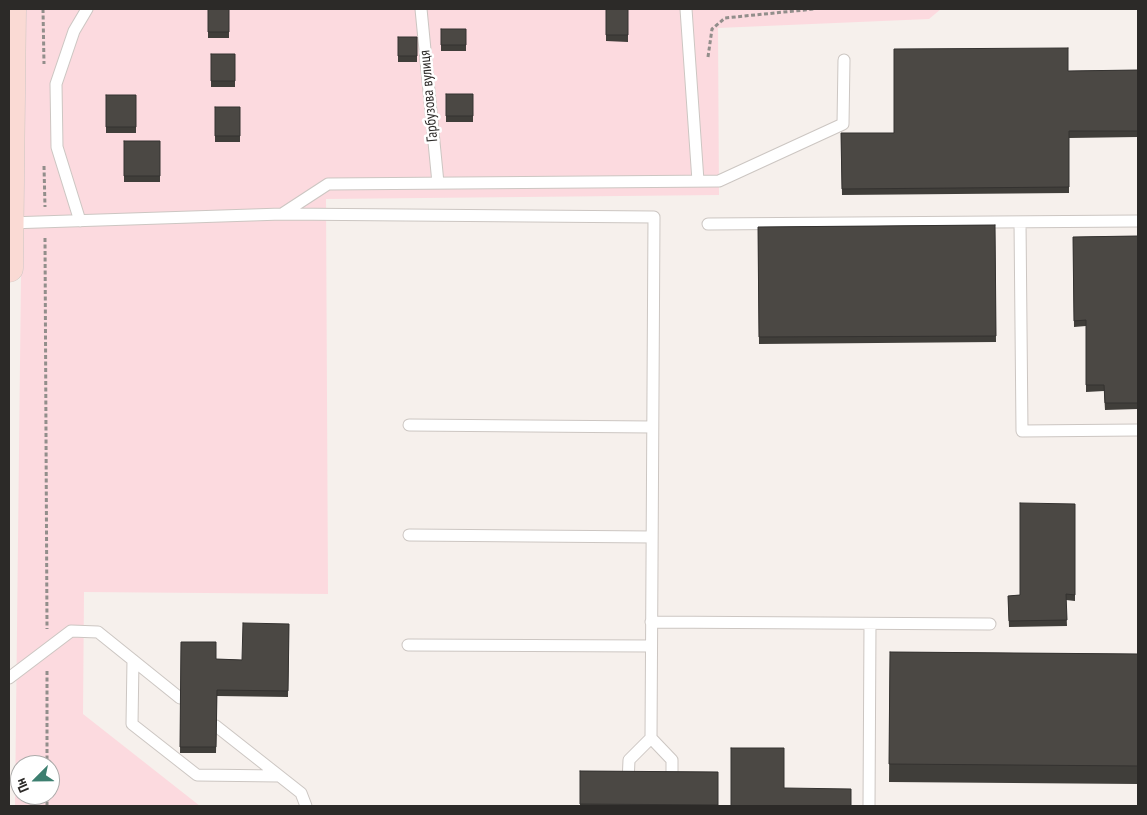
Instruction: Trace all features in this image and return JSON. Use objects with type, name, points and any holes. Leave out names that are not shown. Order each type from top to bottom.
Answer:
[{"type":"street","points":[[9,268],[12,9]]},
{"type":"lane","points":[[80,221],[56,147],[56,84],[74,31],[87,9]]},
{"type":"lane","name":"Гарбузова вулиця","points":[[421,9],[438,183]]},
{"type":"lane","points":[[686,9],[698,182]]},
{"type":"lane","points":[[282,214],[328,184],[719,181],[843,124],[844,60]]},
{"type":"lane","points":[[9,223],[282,214],[654,217],[650,738],[629,760],[628,783]]},
{"type":"lane","points":[[1020,222],[1022,431],[1138,430]]},
{"type":"lane","points":[[708,224],[1138,222]]},
{"type":"lane","points":[[409,425],[652,427]]},
{"type":"lane","points":[[409,535],[652,537]]},
{"type":"lane","points":[[651,622],[990,624]]},
{"type":"lane","points":[[870,624],[870,806]]},
{"type":"lane","points":[[9,678],[71,632],[98,632],[180,698]]},
{"type":"lane","points":[[408,644],[651,646]]},
{"type":"lane","points":[[133,660],[132,724],[196,775],[279,776]]},
{"type":"lane","points":[[216,726],[301,793],[306,806]]},
{"type":"lane","points":[[650,738],[672,760],[672,783]]},
{"type":"path","points":[[707,61],[710,35],[718,22],[725,18],[814,9]]},
{"type":"path","points":[[45,222],[47,755]]},
{"type":"shaded area","points":[[24,9],[941,9],[929,19],[718,28],[719,195],[326,199],[328,594],[84,592],[83,714],[200,806],[15,806],[60,805],[60,755],[16,755]]},
{"type":"building","points":[[208,9],[229,9],[229,32],[208,32]]},
{"type":"building","points":[[606,9],[628,9],[628,35],[606,35]]},
{"type":"building","points":[[441,29],[466,29],[466,45],[441,45]]},
{"type":"building","points":[[398,37],[417,37],[417,56],[398,56]]},
{"type":"building","points":[[1068,48],[1068,71],[1138,70],[1138,131],[1069,131],[1069,187],[842,189],[841,133],[894,133],[894,49]]},
{"type":"building","points":[[211,54],[235,54],[235,81],[211,81]]},
{"type":"building","points":[[446,94],[473,94],[473,116],[446,116]]},
{"type":"building","points":[[106,95],[136,95],[136,127],[106,127]]},
{"type":"building","points":[[215,107],[240,107],[240,136],[215,136]]},
{"type":"building","points":[[124,141],[160,141],[160,176],[124,176]]},
{"type":"building","points":[[995,225],[996,336],[759,337],[758,227]]},
{"type":"building","points":[[1138,236],[1138,403],[1105,403],[1104,385],[1086,385],[1086,320],[1074,321],[1073,237]]},
{"type":"building","points":[[1020,503],[1075,504],[1075,595],[1066,594],[1067,620],[1009,621],[1008,596],[1020,595]]},
{"type":"building","points":[[243,623],[289,624],[288,691],[217,690],[216,747],[180,747],[181,642],[216,642],[216,659],[242,660]]},
{"type":"building","points":[[890,652],[1138,654],[1138,766],[889,764]]},
{"type":"building","points":[[731,748],[784,748],[784,788],[851,789],[851,806],[731,806]]},
{"type":"building","points":[[580,771],[718,772],[718,805],[580,804]]}]
